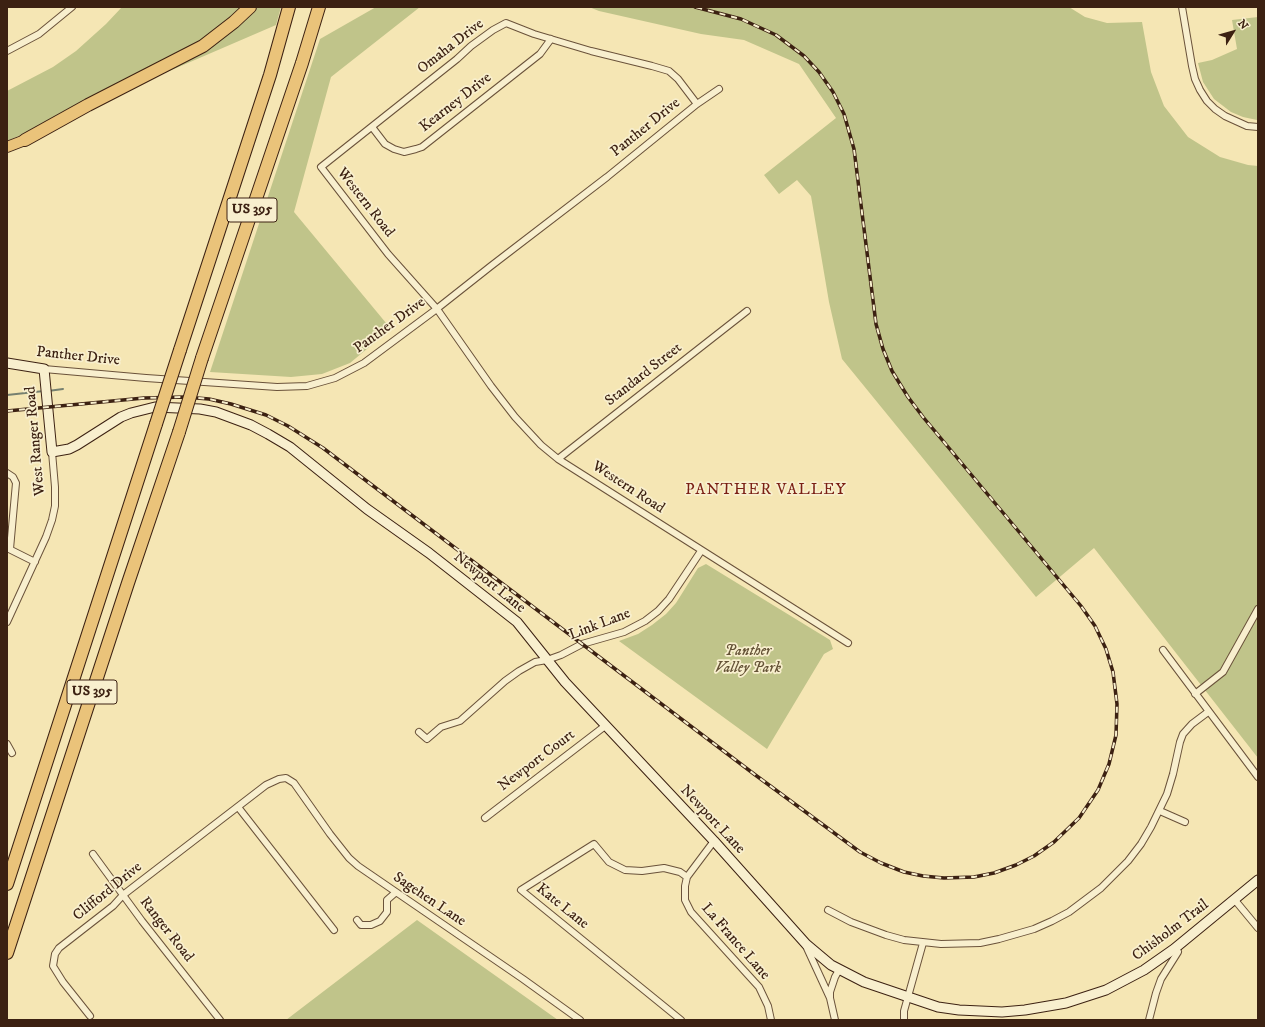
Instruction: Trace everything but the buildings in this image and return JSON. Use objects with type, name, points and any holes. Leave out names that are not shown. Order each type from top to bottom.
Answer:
[{"type":"highway","points":[[25,140],[88,105],[202,46],[224,31],[250,7]]},
{"type":"highway","name":"US 395","points":[[7,884],[270,76],[289,7]]},
{"type":"highway","name":"US 395","points":[[7,952],[125,590],[302,63],[319,7]]},
{"type":"main road","points":[[7,147],[25,140]]},
{"type":"street","points":[[7,51],[39,34],[72,7]]},
{"type":"street","points":[[1182,7],[1192,66],[1195,79],[1200,90],[1207,101],[1225,116],[1247,126],[1258,127]]},
{"type":"street","name":"Omaha Drive","points":[[321,167],[457,59],[471,46],[493,30],[506,23],[591,51],[669,71],[678,79],[697,104]]},
{"type":"street","name":"Kearney Drive","points":[[372,127],[385,144],[394,149],[404,152],[416,149],[422,146],[540,54],[551,39]]},
{"type":"street","name":"Panther Drive","points":[[7,363],[44,369],[261,386],[308,386],[325,382],[354,369],[378,353],[607,177],[697,104],[719,89]]},
{"type":"street","name":"Western Road","points":[[321,167],[388,254],[437,309],[490,386],[515,417],[541,445],[558,459],[848,643]]},
{"type":"street","name":"Standard Street","points":[[558,459],[747,311]]},
{"type":"street","name":"West Ranger Road","points":[[7,622],[46,537],[55,506],[55,486],[44,369]]},
{"type":"street","name":"Newport Lane","points":[[52,452],[69,449],[77,445],[121,417],[155,407],[200,409],[216,412],[241,421],[290,447],[367,509],[473,587],[517,622],[547,660],[605,726],[714,841],[806,944],[822,959],[839,970]]},
{"type":"street","points":[[7,473],[13,477],[16,483],[9,548],[35,562]]},
{"type":"street","name":"Link Lane","points":[[419,732],[427,739],[441,727],[460,721],[505,680],[536,662],[561,655],[582,644],[624,632],[651,617],[670,599],[701,550]]},
{"type":"street","points":[[1195,694],[1223,672],[1258,609]]},
{"type":"street","points":[[1163,650],[1258,777]]},
{"type":"street","points":[[828,910],[868,930],[904,940],[923,943],[960,944],[999,939],[1034,929],[1069,912],[1101,888],[1124,865],[1141,844],[1160,811],[1173,774],[1183,734],[1192,724],[1208,712]]},
{"type":"street","name":"Newport Court","points":[[485,818],[605,726]]},
{"type":"street","points":[[7,744],[12,753]]},
{"type":"street","name":"Clifford Drive","points":[[90,1016],[63,982],[53,966],[53,961],[59,948],[113,906],[123,895],[270,783],[286,778]]},
{"type":"street","name":"Sagehen Lane","points":[[286,778],[294,783],[330,834],[349,858],[358,866],[580,1020]]},
{"type":"street","points":[[238,807],[334,930]]},
{"type":"street","points":[[1160,811],[1185,822]]},
{"type":"street","points":[[687,877],[714,841]]},
{"type":"street","name":"Kate Lane","points":[[681,1020],[521,890],[594,844],[609,862],[625,870],[642,871],[664,868],[676,871],[687,877]]},
{"type":"street","name":"Ranger Road","points":[[93,854],[220,1020]]},
{"type":"street","name":"La France Lane","points":[[687,877],[684,893],[688,907],[759,987],[768,1006],[771,1020]]},
{"type":"street","name":"Chisholm Trail","points":[[839,970],[864,982],[938,1007],[981,1012],[1025,1010],[1046,1007],[1084,998],[1106,990],[1144,970],[1174,949],[1258,880]]},
{"type":"street","points":[[357,920],[361,926],[371,925],[380,921],[387,912],[387,900],[395,892]]},
{"type":"street","points":[[1234,899],[1258,928]]},
{"type":"street","points":[[904,1020],[904,1011],[923,943]]},
{"type":"street","points":[[806,944],[830,998],[835,1020]]},
{"type":"street","points":[[1149,1020],[1161,979],[1178,952],[1174,949]]},
{"type":"street","points":[[830,998],[832,984],[839,970]]},
{"type":"green space","points":[[122,7],[281,7],[276,25],[7,141],[7,91],[53,67],[76,51],[106,24]]},
{"type":"green space","points":[[376,7],[420,7],[331,77],[294,212],[391,329],[350,363],[322,374],[291,377],[210,372],[320,39]]},
{"type":"green space","points":[[589,7],[1069,7],[1085,17],[1107,23],[1142,22],[1151,72],[1164,106],[1188,137],[1220,157],[1248,165],[1258,166],[1258,758],[1094,548],[1036,597],[842,359],[829,302],[811,196],[797,180],[779,194],[764,175],[836,118],[799,64],[744,40],[701,34],[599,11]]},
{"type":"green space","points":[[1258,17],[1257,120],[1243,117],[1231,112],[1214,99],[1203,82],[1198,63],[1212,60],[1237,49],[1232,20]]},
{"type":"green space","name":"Panther Valley Park","points":[[706,564],[830,640],[833,649],[824,654],[767,749],[619,641],[638,634],[666,614],[676,603],[698,568]]},
{"type":"green space","points":[[417,920],[558,1020],[286,1020]]},
{"type":"waterway","points":[[48,391],[63,389]]},
{"type":"waterway","points":[[7,395],[44,391]]},
{"type":"railway","points":[[7,411],[144,398],[185,397],[209,399],[266,415],[288,426],[323,448],[754,774],[860,852],[881,863],[904,872],[944,878],[974,877],[994,873],[1016,865],[1034,856],[1054,842],[1079,818],[1098,790],[1109,764],[1116,735],[1117,704],[1113,672],[1106,649],[1095,626],[1081,606],[923,417],[908,397],[892,371],[883,349],[876,324],[854,149],[844,114],[833,92],[819,72],[804,56],[776,35],[741,19],[695,7]]},
{"type":"district","name":"PANTHER VALLEY","points":[[766,491]]}]
